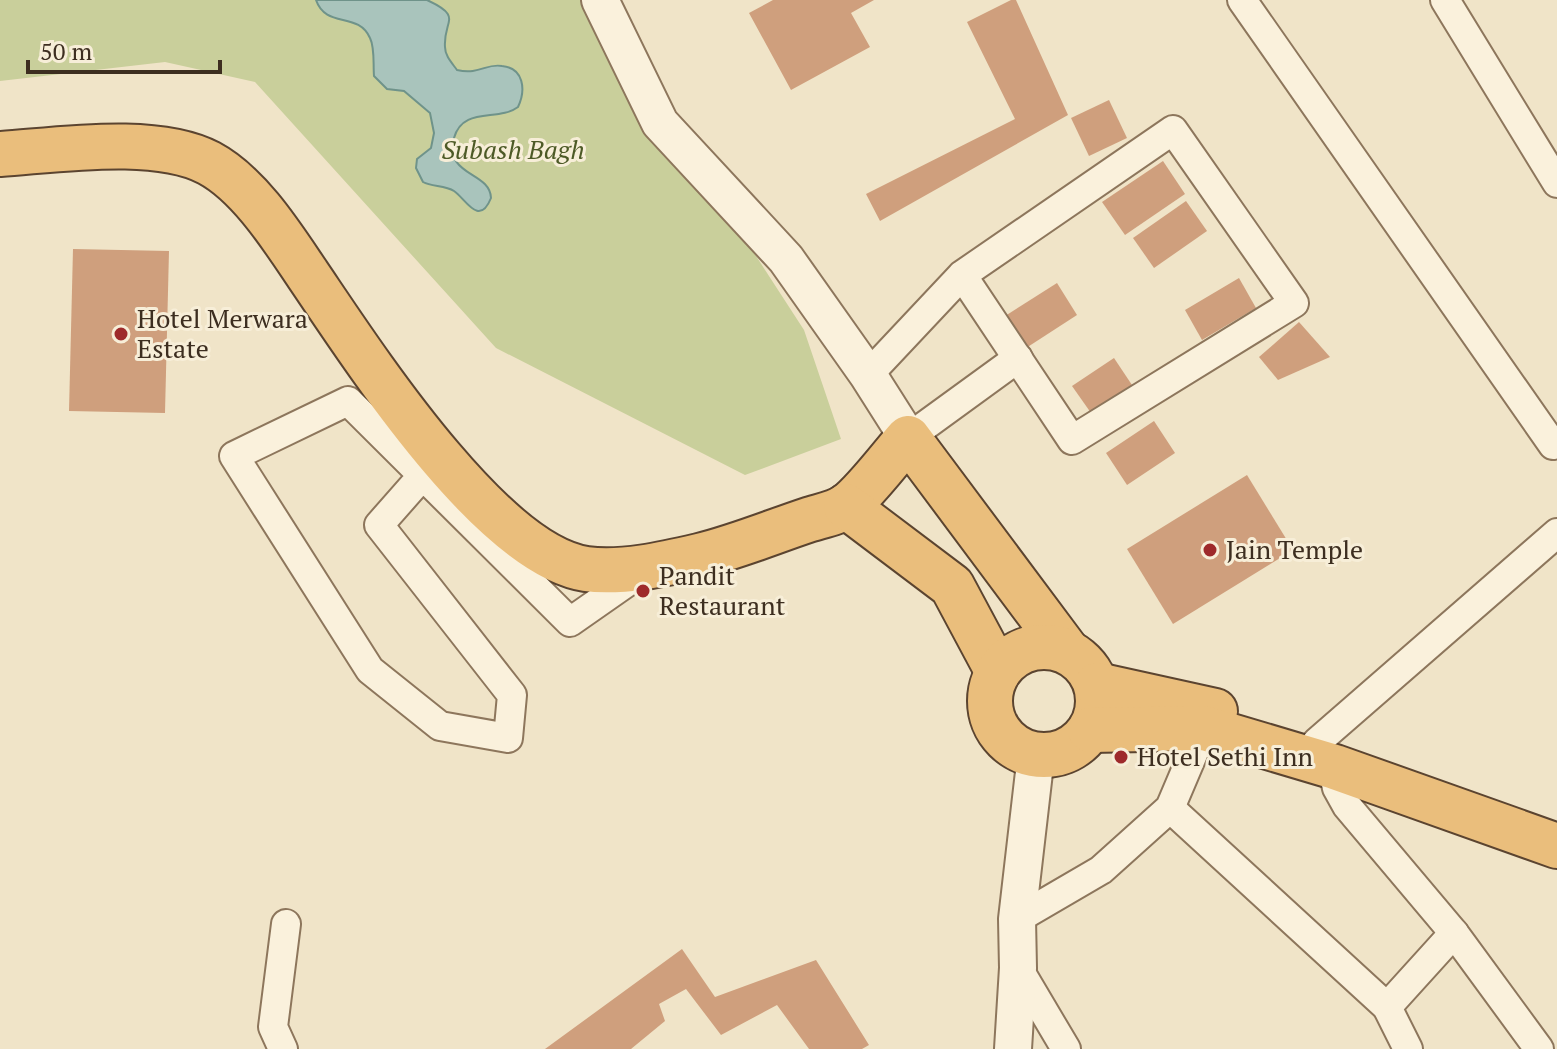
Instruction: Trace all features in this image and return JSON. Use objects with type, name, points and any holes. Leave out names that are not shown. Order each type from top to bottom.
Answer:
[{"type":"highway","points":[[0,154],[136,147],[172,150],[210,163],[243,190],[278,230],[397,403],[469,489],[510,530],[547,554],[585,569],[647,568],[716,552],[846,506],[908,438],[1067,651],[1090,671],[1097,685],[1097,716],[1090,730],[1067,751],[1052,755],[1021,751],[998,731],[992,717],[989,701],[998,672],[1021,651],[1036,647],[1067,651]]},
{"type":"highway","points":[[846,506],[952,586],[998,672]]},
{"type":"highway","points":[[1097,685],[1557,833]]},
{"type":"highway","points":[[1090,730],[1207,719],[1557,817]]},
{"type":"highway","points":[[1325,754],[1557,846]]},
{"type":"street","points":[[600,0],[660,123],[786,259],[868,375],[908,438],[1018,358]]},
{"type":"street","points":[[1242,0],[1553,445],[1557,443]]},
{"type":"street","points":[[1445,0],[1557,183]]},
{"type":"street","points":[[868,375],[962,275],[1173,130],[1294,303],[1072,440],[962,275]]},
{"type":"street","points":[[423,475],[379,525],[512,695],[508,738],[440,726],[370,670],[234,456],[348,401],[423,475],[570,622],[647,568]]},
{"type":"street","points":[[1539,1049],[1454,933],[1347,806],[1325,754],[1557,533]]},
{"type":"street","points":[[1017,919],[1101,870],[1170,808],[1207,719]]},
{"type":"street","points":[[1013,1049],[1018,968],[1017,919],[1036,755]]},
{"type":"street","points":[[1170,808],[1387,1007],[1408,1049]]},
{"type":"street","points":[[283,1049],[273,1027],[286,924]]},
{"type":"street","points":[[1387,1007],[1454,933]]},
{"type":"street","points":[[1018,968],[1066,1049]]},
{"type":"green space","name":"Subash Bagh","points":[[0,0],[590,0],[804,330],[841,439],[745,475],[496,348],[255,82],[165,62],[0,81]]},
{"type":"water","points":[[316,0],[427,0],[448,15],[445,50],[457,70],[502,66],[519,75],[522,94],[518,107],[501,114],[473,118],[459,128],[454,138],[455,160],[489,189],[491,198],[482,211],[472,208],[450,189],[423,182],[416,168],[417,159],[431,148],[434,133],[430,113],[404,91],[387,89],[374,76],[373,46],[365,30],[327,14]]},
{"type":"building","points":[[773,0],[874,0],[851,13],[870,47],[791,90],[749,13]]},
{"type":"building","points":[[1016,0],[1068,115],[880,221],[866,194],[1015,119],[967,22]]},
{"type":"building","points":[[1109,100],[1127,138],[1089,156],[1071,118]]},
{"type":"building","points":[[1163,161],[1185,194],[1125,235],[1102,202]]},
{"type":"building","points":[[1186,201],[1207,231],[1154,268],[1133,238]]},
{"type":"building","points":[[73,249],[169,251],[165,413],[69,411]]},
{"type":"building","points":[[1239,278],[1256,308],[1202,340],[1185,310]]},
{"type":"building","points":[[1057,283],[1077,315],[1023,350],[1002,318]]},
{"type":"building","points":[[1299,322],[1330,357],[1278,380],[1259,357]]},
{"type":"building","points":[[1114,358],[1132,385],[1091,413],[1072,386]]},
{"type":"building","points":[[1154,421],[1175,453],[1127,485],[1106,453]]},
{"type":"building","name":"Jain Temple","points":[[1247,475],[1293,550],[1173,624],[1127,549]]},
{"type":"building","points":[[682,949],[715,997],[816,960],[869,1045],[862,1049],[809,1049],[777,1005],[721,1035],[686,989],[659,1004],[665,1021],[631,1049],[545,1049]]},
{"type":"place","name":"Hotel Merwara Estate","points":[[121,334]]},
{"type":"place","name":"Jain Temple","points":[[1210,550]]},
{"type":"place","name":"Pandit Restaurant","points":[[643,591]]},
{"type":"place","name":"Hotel Sethi Inn","points":[[1121,757]]}]
